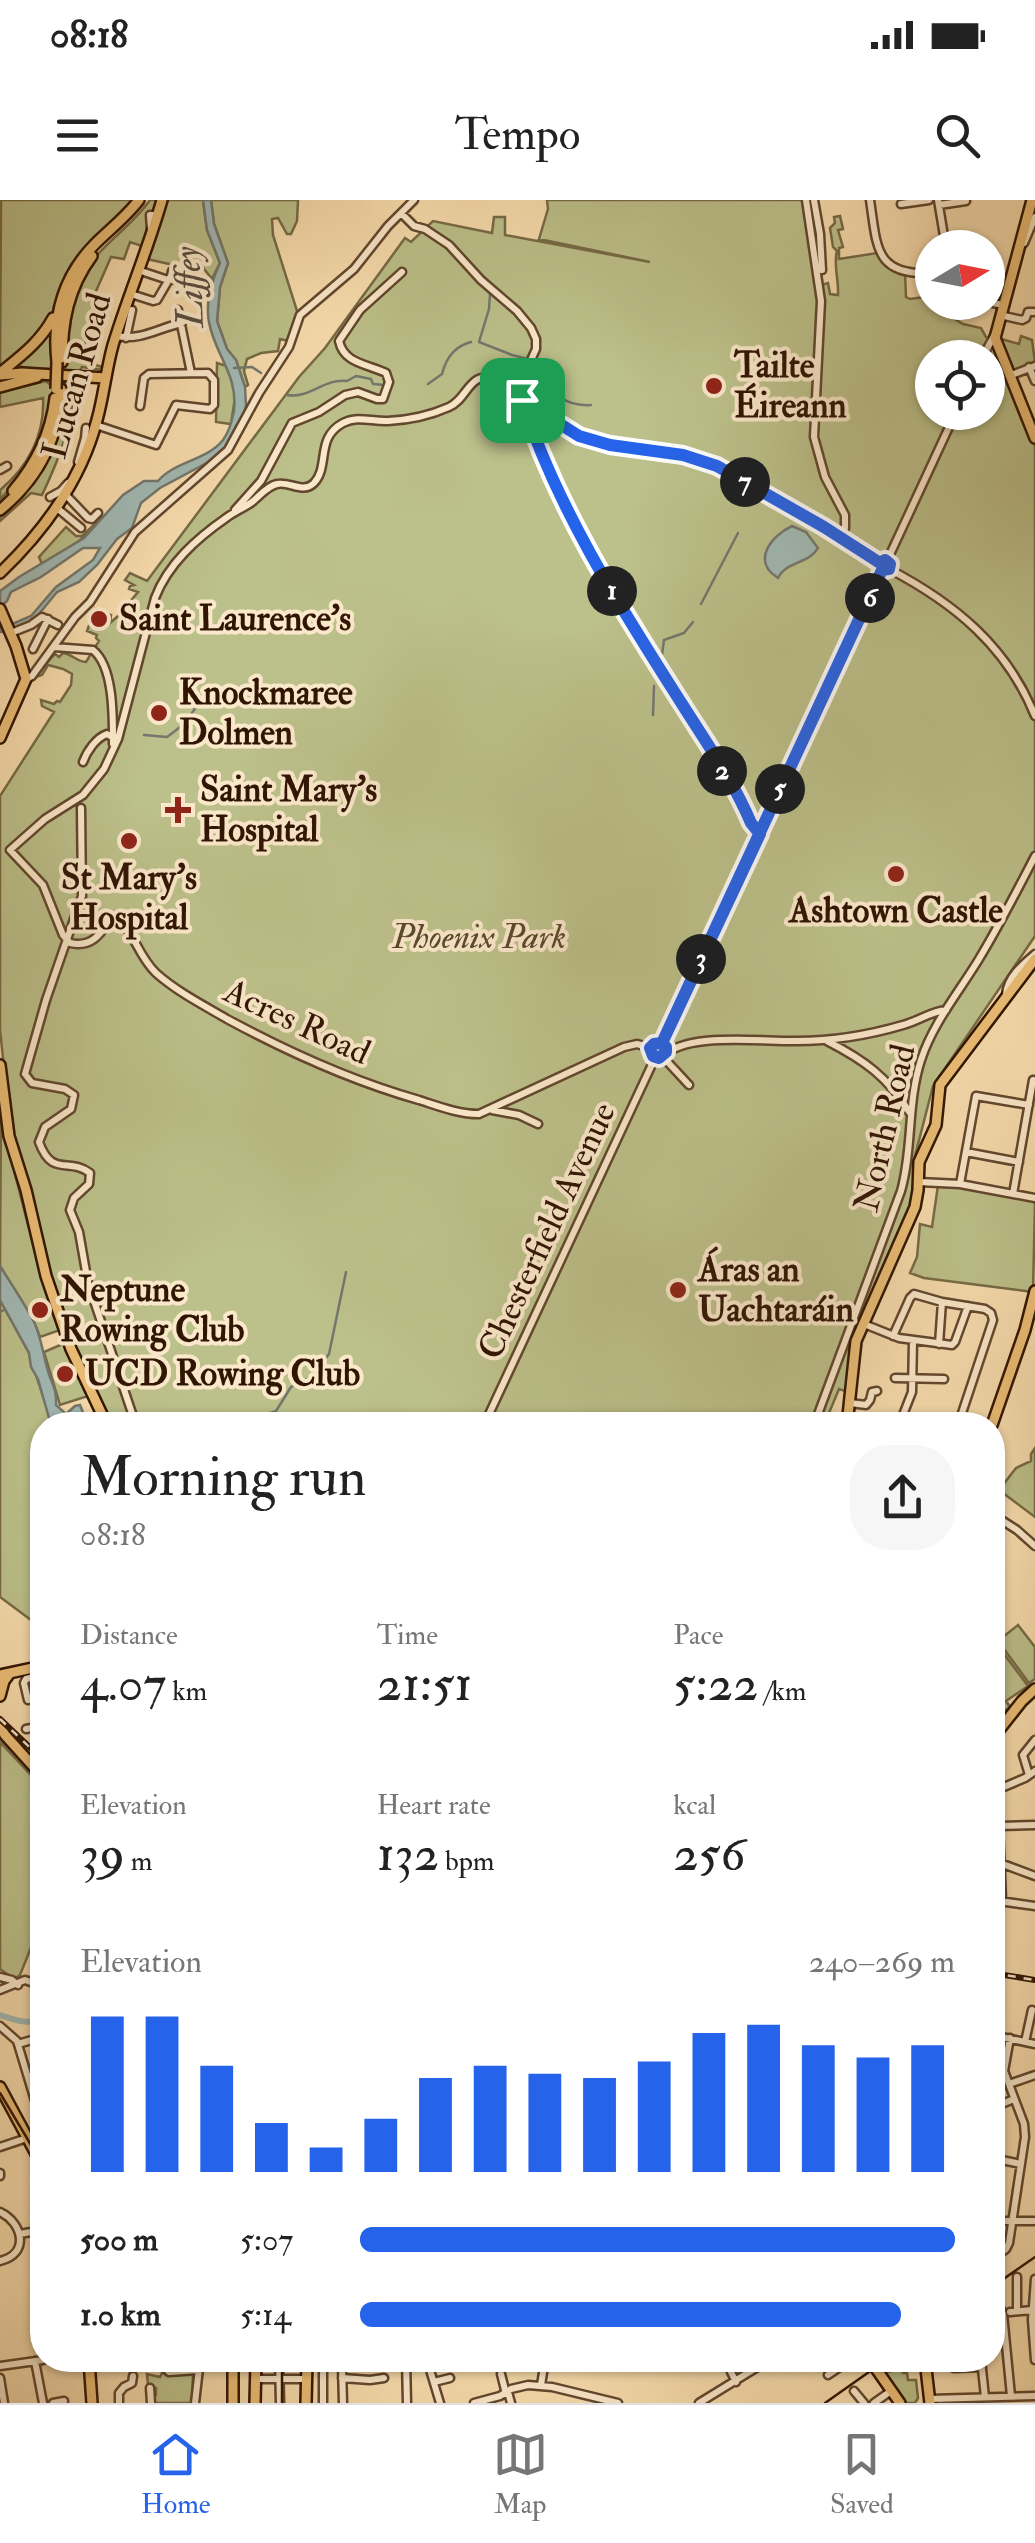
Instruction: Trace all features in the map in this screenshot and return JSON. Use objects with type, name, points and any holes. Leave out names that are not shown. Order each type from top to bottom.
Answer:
[{"type":"main road","points":[[0,374],[40,338],[73,272],[88,252],[143,200]]},
{"type":"main road","points":[[59,362],[73,286],[88,260],[143,200]]},
{"type":"main road","name":"Lucan Road","points":[[0,573],[24,551],[78,475],[121,337],[130,294],[162,200]]},
{"type":"main road","points":[[1005,301],[1030,228],[1032,200]]},
{"type":"main road","points":[[0,507],[26,485],[51,444],[60,412],[59,318],[65,289]]},
{"type":"main road","points":[[57,308],[55,344],[59,362]]},
{"type":"main road","points":[[999,320],[996,343],[1035,438]]},
{"type":"main road","points":[[0,374],[106,378]]},
{"type":"main road","points":[[0,387],[44,375]]},
{"type":"main road","points":[[0,609],[26,680],[0,738]]},
{"type":"main road","points":[[850,1412],[855,1344],[915,1207],[920,1157],[936,1125],[940,1085],[1035,956]]},
{"type":"main road","points":[[0,1065],[8,1136],[26,1190],[50,1292],[101,1412]]},
{"type":"main road","points":[[997,1412],[1035,1291]]},
{"type":"main road","points":[[0,1696],[5,1674],[30,1669]]},
{"type":"main road","points":[[1005,1723],[1035,1689]]},
{"type":"main road","points":[[0,1726],[30,1763]]},
{"type":"main road","points":[[0,1737],[30,1771]]},
{"type":"main road","points":[[0,2091],[30,2144]]},
{"type":"main road","points":[[90,2372],[92,2403]]},
{"type":"main road","points":[[234,2372],[234,2403]]},
{"type":"main road","points":[[255,2372],[255,2403]]},
{"type":"main road","points":[[306,2372],[306,2403]]},
{"type":"main road","points":[[878,2372],[900,2403]]},
{"type":"main road","points":[[927,2372],[930,2401]]},
{"type":"street","points":[[401,217],[404,200]]},
{"type":"street","points":[[26,680],[90,602],[135,532],[228,450],[288,347],[298,317],[354,269],[414,200]]},
{"type":"street","points":[[810,200],[823,268]]},
{"type":"street","points":[[810,200],[821,312],[814,437],[825,477],[845,514],[842,538]]},
{"type":"street","points":[[870,200],[877,246],[883,259],[896,268],[915,271]]},
{"type":"street","points":[[901,204],[928,200]]},
{"type":"street","points":[[943,230],[939,203],[966,201]]},
{"type":"street","points":[[401,217],[449,245],[532,328],[537,346],[522,380],[522,400],[540,453],[600,571],[760,834]]},
{"type":"street","points":[[1022,249],[1035,217]]},
{"type":"street","points":[[144,272],[168,280],[188,278],[187,267]]},
{"type":"street","points":[[130,294],[155,302],[172,271]]},
{"type":"street","points":[[234,513],[261,481],[292,423],[319,412],[345,394],[358,392],[384,399],[389,382],[386,373],[348,358],[339,341],[360,310],[402,272]]},
{"type":"street","points":[[132,310],[121,337],[145,337],[182,323]]},
{"type":"street","points":[[178,310],[191,373]]},
{"type":"street","points":[[1005,311],[1024,320]]},
{"type":"street","points":[[1023,333],[1027,313],[1035,312]]},
{"type":"street","points":[[992,340],[995,334]]},
{"type":"street","points":[[1011,380],[1030,368],[1035,382]]},
{"type":"street","points":[[91,426],[156,444],[176,405],[210,409],[214,405],[214,380],[211,374],[150,374],[144,378],[140,406]]},
{"type":"street","points":[[0,850],[10,850],[44,819],[84,796],[96,781],[114,749],[164,578],[190,548],[276,484],[300,488],[312,485],[318,477],[323,450],[337,427],[351,420],[394,421],[444,409],[458,403],[476,378],[483,376],[579,436],[703,460],[842,538],[971,622],[1013,672],[1035,716]]},
{"type":"street","points":[[662,1043],[948,430]]},
{"type":"street","points":[[50,497],[70,480],[83,440],[88,439]]},
{"type":"street","points":[[66,494],[88,518],[98,513]]},
{"type":"street","points":[[57,508],[81,528]]},
{"type":"street","points":[[10,630],[29,626],[40,618],[58,625]]},
{"type":"street","points":[[32,649],[48,619]]},
{"type":"street","points":[[54,647],[94,650],[101,657],[112,702],[114,749]]},
{"type":"street","points":[[83,762],[102,735],[113,738]]},
{"type":"street","points":[[81,808],[82,896],[28,1057],[26,1074],[32,1083],[65,1089],[74,1096],[71,1109],[46,1127],[40,1142],[50,1162],[82,1167],[90,1173],[90,1184],[74,1198],[70,1210],[88,1283],[132,1412]]},
{"type":"street","points":[[10,850],[44,885],[66,940]]},
{"type":"street","name":"North Road","points":[[819,1412],[901,1192],[922,1058],[935,1027],[980,956],[1035,856]]},
{"type":"street","name":"Acres Road","points":[[66,940],[75,945],[92,942],[113,916],[118,916],[155,972],[206,1007],[329,1068],[410,1098],[470,1114],[491,1109],[624,1048],[637,1044],[650,1048]]},
{"type":"street","points":[[662,1043],[654,1044],[651,1054],[661,1055],[726,1038],[826,1040],[899,1027],[946,1010]]},
{"type":"street","points":[[826,1040],[883,1077],[911,1116]]},
{"type":"street","points":[[661,1055],[666,1047],[662,1043]]},
{"type":"street","points":[[661,1055],[688,1085]]},
{"type":"street","name":"Chesterfield Avenue","points":[[490,1412],[661,1055]]},
{"type":"street","points":[[1012,1194],[1033,1080]]},
{"type":"street","points":[[960,1184],[976,1096],[1029,1105]]},
{"type":"street","points":[[491,1109],[538,1124]]},
{"type":"street","points":[[966,1152],[1019,1162]]},
{"type":"street","points":[[919,1182],[960,1184],[1035,1198]]},
{"type":"street","points":[[893,1336],[916,1294],[986,1308],[991,1313],[993,1320],[962,1412]]},
{"type":"street","points":[[939,1344],[942,1302]]},
{"type":"street","points":[[864,1324],[893,1336],[954,1344],[968,1306]]},
{"type":"street","points":[[850,1328],[855,1344]]},
{"type":"street","points":[[905,1412],[911,1397],[913,1340]]},
{"type":"street","points":[[896,1378],[944,1379]]},
{"type":"street","points":[[850,1403],[866,1405],[872,1392],[877,1391]]},
{"type":"street","points":[[1005,1522],[1035,1546]]},
{"type":"street","points":[[30,1678],[24,1680],[30,1700]]},
{"type":"street","points":[[26,1729],[30,1728]]},
{"type":"street","points":[[1005,1786],[1032,1773],[1024,1755],[1035,1740]]},
{"type":"street","points":[[1005,1826],[1035,1825]]},
{"type":"street","points":[[1005,1864],[1035,1876]]},
{"type":"street","points":[[1005,1902],[1035,1906]]},
{"type":"street","points":[[0,1978],[20,1983]]},
{"type":"street","points":[[0,1990],[30,1983]]},
{"type":"street","points":[[1025,2042],[1032,2010]]},
{"type":"street","points":[[0,2026],[18,2044],[30,2084]]},
{"type":"street","points":[[1005,2036],[1035,2044]]},
{"type":"street","points":[[1005,2062],[1010,2038]]},
{"type":"street","points":[[18,2044],[30,2040]]},
{"type":"street","points":[[1005,2070],[1025,2130],[1014,2222],[1005,2249]]},
{"type":"street","points":[[1009,2084],[1035,2075]]},
{"type":"street","points":[[1005,2103],[1014,2099]]},
{"type":"street","points":[[1025,2130],[1035,2130]]},
{"type":"street","points":[[0,2146],[27,2139]]},
{"type":"street","points":[[1005,2161],[1022,2164]]},
{"type":"street","points":[[0,2212],[10,2217],[20,2234],[15,2254],[0,2261]]},
{"type":"street","points":[[1005,2222],[1035,2222]]},
{"type":"street","points":[[20,2234],[30,2232]]},
{"type":"street","points":[[1017,2278],[1014,2312],[1032,2310]]},
{"type":"street","points":[[1035,2279],[1035,2360]]},
{"type":"street","points":[[1005,2328],[1010,2396]]},
{"type":"street","points":[[0,2365],[30,2361]]},
{"type":"street","points":[[40,2372],[44,2403]]},
{"type":"street","points":[[195,2403],[198,2372]]},
{"type":"street","points":[[278,2372],[280,2403]]},
{"type":"street","points":[[323,2372],[323,2403]]},
{"type":"street","points":[[342,2372],[342,2403]]},
{"type":"street","points":[[406,2372],[407,2403]]},
{"type":"street","points":[[431,2372],[440,2403]]},
{"type":"street","points":[[541,2385],[544,2372]]},
{"type":"street","points":[[730,2372],[736,2382]]},
{"type":"street","points":[[699,2403],[751,2372]]},
{"type":"street","points":[[828,2376],[834,2372]]},
{"type":"street","points":[[983,2372],[985,2397]]},
{"type":"street","points":[[501,2374],[511,2403]]},
{"type":"street","points":[[119,2403],[118,2393],[132,2383],[132,2376]]},
{"type":"street","points":[[0,2378],[4,2403]]},
{"type":"street","points":[[342,2378],[384,2378]]},
{"type":"street","points":[[434,2382],[450,2378]]},
{"type":"street","points":[[255,2379],[306,2379]]},
{"type":"street","points":[[474,2403],[522,2385],[541,2385],[618,2403]]},
{"type":"street","points":[[150,2388],[151,2403]]},
{"type":"street","points":[[874,2403],[891,2391]]},
{"type":"street","points":[[930,2401],[1035,2396]]},
{"type":"street","points":[[850,2403],[859,2397]]},
{"type":"street","points":[[53,2403],[64,2401]]},
{"type":"green space","points":[[1,200],[136,200],[82,253],[36,341],[0,369]]},
{"type":"green space","points":[[150,200],[160,200],[148,214],[148,231],[142,246],[130,242],[124,259],[111,257],[93,298],[95,307],[80,360],[103,370],[82,367],[78,373],[65,372],[69,324],[82,279],[100,252]]},
{"type":"green space","points":[[165,200],[203,200],[207,230],[220,263],[212,279],[200,264],[147,259]]},
{"type":"green space","points":[[211,200],[298,200],[297,221],[291,234],[287,234],[278,218],[272,219],[273,235],[298,314],[289,341],[280,339],[278,351],[247,359],[245,387],[217,321],[220,287],[228,263],[214,224]]},
{"type":"green space","name":"Phoenix Park","points":[[547,200],[805,200],[818,286],[828,283],[830,294],[838,295],[837,251],[830,228],[834,217],[840,216],[843,229],[838,230],[843,247],[839,248],[839,259],[877,253],[905,272],[906,297],[915,298],[915,320],[956,320],[981,328],[991,340],[915,340],[915,430],[1005,430],[1005,370],[1035,444],[1035,936],[933,1086],[915,1156],[912,1206],[853,1337],[848,1392],[839,1389],[829,1412],[105,1412],[74,1346],[47,1265],[26,1176],[11,1133],[0,1030],[0,796],[54,712],[42,706],[41,700],[60,702],[71,685],[72,674],[48,665],[42,675],[33,678],[55,654],[86,662],[99,641],[97,635],[87,631],[95,609],[111,615],[110,623],[118,616],[138,592],[129,589],[134,585],[125,580],[130,573],[147,581],[405,238],[411,242],[433,221],[492,233],[494,217],[505,217],[505,235],[650,262],[539,239]]},
{"type":"green space","points":[[52,324],[53,372],[17,366],[19,361]]},
{"type":"green space","points":[[1021,336],[1032,340],[1035,362],[1011,372],[1005,356],[1005,340],[1019,344]]},
{"type":"green space","points":[[217,363],[227,366],[236,391],[231,424],[216,422]]},
{"type":"green space","points":[[75,380],[64,439],[42,495],[31,493],[0,521],[0,514],[28,486],[47,455],[59,421],[65,381]]},
{"type":"green space","points":[[46,381],[53,387],[43,434],[22,475],[0,499],[0,490],[33,449],[41,425],[43,398],[0,407],[0,392]]},
{"type":"green space","points":[[96,523],[77,543],[42,564],[39,557],[66,527],[82,536]]},
{"type":"green space","points":[[1,1108],[40,1272],[60,1330],[40,1337],[0,1266]]},
{"type":"green space","points":[[938,1185],[1035,1201],[1033,1292],[910,1273],[917,1257],[920,1224],[932,1227]]},
{"type":"green space","points":[[0,1300],[29,1353],[48,1412],[30,1412],[30,1619],[0,1597]]},
{"type":"green space","name":"UCD Rowing Club","points":[[65,1343],[88,1396],[60,1405],[44,1352]]},
{"type":"green space","points":[[1035,1448],[1035,1517],[1005,1494],[1005,1482],[1016,1468],[1031,1461]]},
{"type":"green space","points":[[1018,1625],[1035,1647],[1035,1679],[1029,1683],[1005,1650],[1005,1635]]},
{"type":"green space","points":[[1005,1655],[1028,1686],[1006,1701],[1010,1707],[1005,1711]]},
{"type":"green space","points":[[0,1742],[30,1774],[30,1950],[20,1975],[14,1979],[0,1969]]},
{"type":"green space","points":[[903,2372],[908,2380],[916,2380],[915,2403],[902,2403],[884,2373]]},
{"type":"green space","points":[[162,2373],[193,2374],[192,2403],[152,2403],[156,2388],[148,2385],[147,2374],[160,2377]]},
{"type":"water","points":[[203,200],[211,200],[214,224],[228,263],[220,287],[217,321],[245,387],[243,421],[214,459],[160,488],[141,503],[132,528],[117,539],[79,582],[57,592],[34,620],[13,631],[0,632],[0,626],[31,616],[56,587],[93,560],[100,548],[83,548],[11,592],[0,607],[0,591],[84,538],[123,495],[144,481],[158,481],[208,452],[227,434],[234,411],[233,386],[209,322],[210,291],[220,263],[207,230]]},
{"type":"water","points":[[792,526],[806,532],[818,548],[786,568],[778,578],[766,564],[767,549]]},
{"type":"water","points":[[0,1266],[36,1328],[56,1405],[64,1412],[47,1412],[29,1353],[0,1300]]},
{"type":"water","points":[[80,1405],[83,1412],[68,1412],[75,1406]]},
{"type":"waterway","points":[[490,294],[479,342],[528,359]]},
{"type":"waterway","points":[[428,384],[442,374],[456,350],[471,342]]},
{"type":"waterway","points":[[535,364],[563,399],[591,405]]},
{"type":"waterway","points":[[234,368],[252,367],[261,373]]},
{"type":"waterway","points":[[287,395],[303,394],[356,376],[385,385]]},
{"type":"waterway","points":[[701,604],[738,533]]},
{"type":"waterway","points":[[661,662],[664,640],[684,633],[693,622]]},
{"type":"waterway","points":[[653,715],[654,686]]},
{"type":"waterway","points":[[144,735],[167,737],[185,723],[196,707],[212,706]]},
{"type":"waterway","points":[[273,1412],[291,1387],[313,1376],[329,1354],[346,1272]]},
{"type":"waterway","points":[[0,1312],[4,1310]]},
{"type":"waterway","points":[[0,2015],[30,2022]]},
{"type":"tram line","points":[[0,2093],[30,2143]]},
{"type":"tram line","points":[[1005,2278],[1035,2257]]},
{"type":"tram line","points":[[282,2372],[282,2403]]},
{"type":"tram line","points":[[825,2403],[869,2372]]},
{"type":"railway","points":[[0,1719],[30,1748]]},
{"type":"railway","points":[[1005,1975],[1035,1980]]},
{"type":"place","name":"Tailte Éireann","points":[[714,386]]},
{"type":"place","name":"Saint Laurence's","points":[[99,619]]},
{"type":"place","name":"Knockmaree Dolmen","points":[[159,713]]},
{"type":"place","name":"Saint Mary's Hospital","points":[[178,810]]},
{"type":"place","name":"St Mary's Hospital","points":[[129,841]]},
{"type":"place","name":"Ashtown Castle","points":[[896,874]]},
{"type":"place","name":"Áras an Uachtaráin","points":[[678,1290]]},
{"type":"place","name":"Neptune Rowing Club","points":[[40,1310]]},
{"type":"place","name":"UCD Rowing Club","points":[[65,1374]]},
{"type":"route","points":[[522,400],[540,453],[600,571],[760,834],[662,1043],[656,1042],[650,1048],[653,1056],[659,1058],[666,1052],[662,1043],[724,911],[760,834],[882,570],[889,569],[890,564],[885,560],[880,563],[717,466],[698,458],[610,445],[579,436],[522,400]]},
{"type":"water label","name":"Liffey","points":[[189,287]]}]
